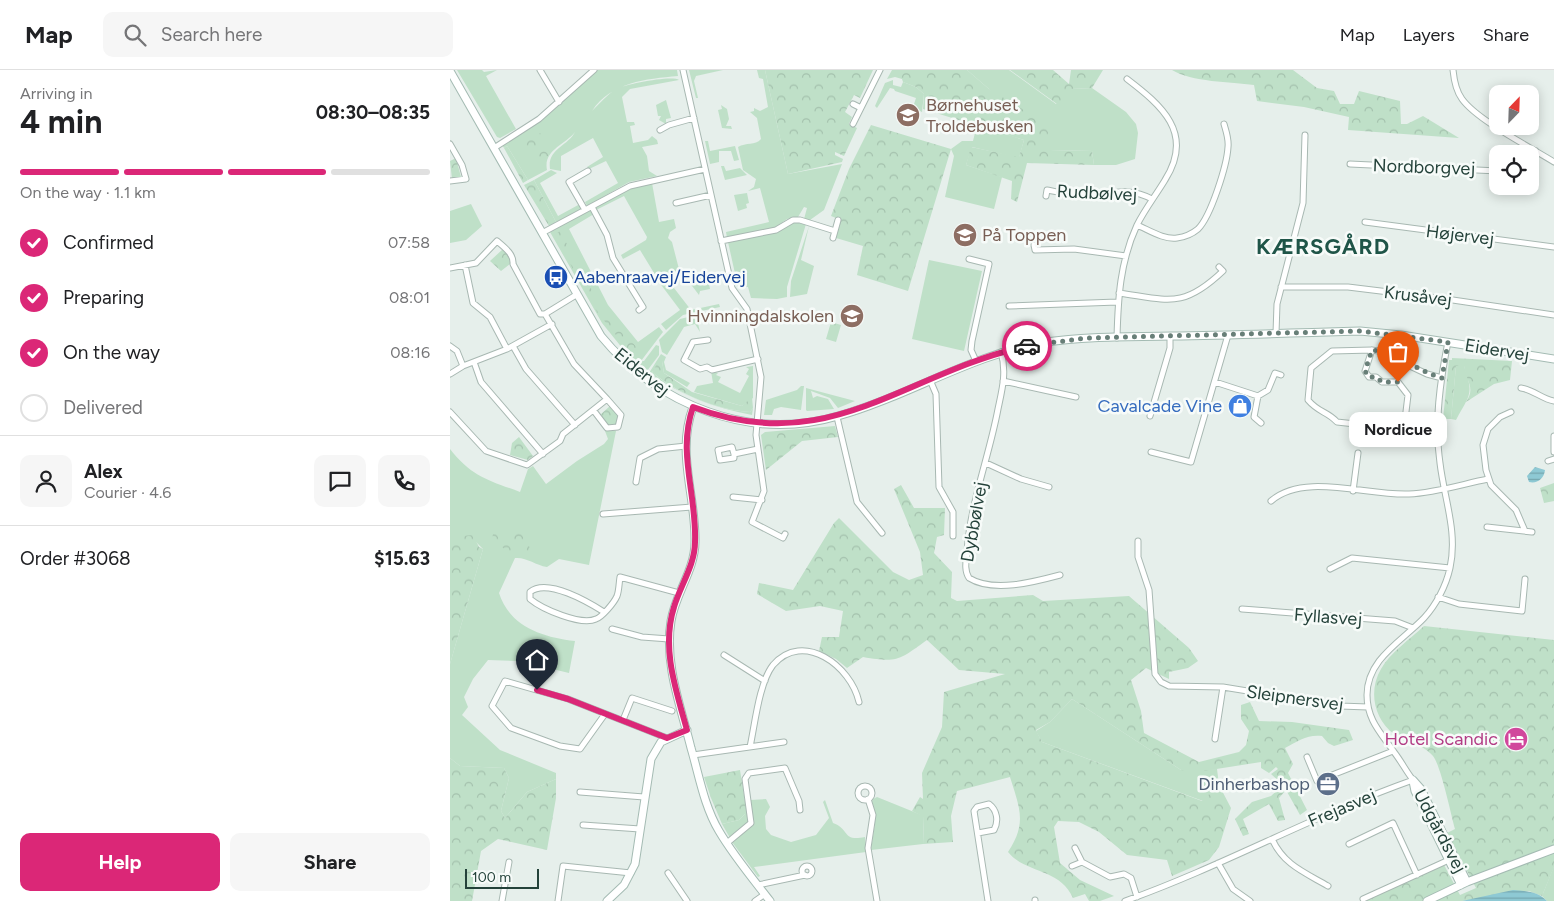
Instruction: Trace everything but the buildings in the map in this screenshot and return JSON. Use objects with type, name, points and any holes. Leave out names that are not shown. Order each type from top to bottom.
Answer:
[{"type":"street","points":[[540,70],[559,102]]},
{"type":"street","points":[[494,148],[520,132],[559,102],[594,70]]},
{"type":"street","points":[[683,70],[732,288],[747,309],[758,359],[760,383],[757,423],[758,449],[764,484],[762,500],[752,522],[783,538],[785,534]]},
{"type":"street","points":[[853,124],[880,70]]},
{"type":"street","points":[[1453,70],[1454,82],[1461,98],[1473,111],[1527,145]]},
{"type":"street","name":"Eidervej","points":[[450,71],[601,336],[625,363],[653,385],[693,407],[721,416],[757,423],[797,423],[837,416],[1001,352],[1061,340],[1366,332],[1448,342],[1554,359]]},
{"type":"street","name":"Rudbølvej","points":[[1117,338],[1117,302],[1126,256],[1137,225],[1166,179],[1173,164],[1175,137],[1164,110],[1127,79]]},
{"type":"street","points":[[852,104],[861,108]]},
{"type":"street","points":[[660,130],[669,124],[694,118]]},
{"type":"street","name":"Rudbølvej","points":[[1137,225],[1165,237],[1174,238],[1191,234],[1198,228],[1208,212],[1226,158],[1228,137],[1224,124]]},
{"type":"street","points":[[1276,333],[1276,314],[1281,287],[1303,203],[1305,135]]},
{"type":"street","points":[[450,144],[462,165],[466,179],[450,181]]},
{"type":"street","points":[[1539,153],[1554,162]]},
{"type":"street","name":"Nordborgvej","points":[[1350,164],[1489,171]]},
{"type":"street","points":[[542,233],[630,186],[705,169]]},
{"type":"street","points":[[585,210],[569,182],[588,171]]},
{"type":"street","name":"Rudbølvej","points":[[1046,196],[1047,190],[1083,196],[1124,190],[1141,193],[1152,199]]},
{"type":"street","points":[[676,203],[711,195]]},
{"type":"street","points":[[592,207],[607,234],[613,258],[643,307],[639,310]]},
{"type":"street","points":[[721,241],[776,230],[793,220],[800,220],[835,231]]},
{"type":"street","points":[[833,238],[838,220]]},
{"type":"street","name":"Højervej","points":[[1365,222],[1554,247]]},
{"type":"street","points":[[450,268],[476,263],[497,241],[513,259],[513,264],[540,314],[545,314],[576,295]]},
{"type":"street","points":[[1034,245],[1035,250],[1074,248],[1126,256]]},
{"type":"street","points":[[969,259],[990,264],[972,341],[972,350],[976,361]]},
{"type":"street","points":[[465,265],[474,303],[490,318],[507,350]]},
{"type":"street","points":[[1119,293],[1168,300],[1183,298],[1206,287],[1223,271],[1219,267]]},
{"type":"street","name":"Krusåvej","points":[[1281,287],[1348,287],[1451,299],[1554,315]]},
{"type":"street","points":[[1009,306],[1117,302]]},
{"type":"street","points":[[545,314],[574,364],[621,415],[618,427],[607,428],[594,410]]},
{"type":"street","points":[[450,374],[463,366],[507,350],[552,324]]},
{"type":"street","points":[[1151,452],[1191,462],[1228,335]]},
{"type":"street","points":[[1150,416],[1170,348],[1170,336]]},
{"type":"street","points":[[708,340],[693,342],[684,360],[700,369],[707,367],[712,370],[758,359]]},
{"type":"street","name":"Udgårdsvej","points":[[1448,342],[1442,378],[1438,438],[1444,488],[1452,529],[1450,568],[1438,597],[1424,618],[1387,651],[1375,667],[1367,692],[1368,707],[1377,730],[1412,780],[1421,788],[1451,859],[1464,883]]},
{"type":"street","points":[[450,346],[457,351],[463,366]]},
{"type":"street","points":[[513,346],[526,369],[575,425]]},
{"type":"street","points":[[1372,350],[1365,371],[1369,377],[1376,377],[1382,382],[1398,382],[1408,395],[1405,420],[1389,432],[1371,431],[1364,425],[1337,422],[1329,413],[1318,411],[1308,400],[1311,368],[1332,351],[1372,350],[1388,354],[1427,374],[1442,378]]},
{"type":"street","name":"Dybbølvej","points":[[1001,352],[1004,366],[1003,381],[968,538],[966,572],[969,578],[984,584],[1008,584],[1060,576]]},
{"type":"street","points":[[474,362],[481,382],[525,430],[543,454]]},
{"type":"street","points":[[1261,423],[1254,417],[1253,413],[1258,396],[1268,390],[1275,373],[1281,375]]},
{"type":"street","points":[[930,380],[936,394],[938,487],[953,512],[953,536]]},
{"type":"street","points":[[1003,381],[1076,397]]},
{"type":"street","points":[[1215,382],[1258,396]]},
{"type":"street","points":[[1521,388],[1533,390],[1545,398],[1554,401]]},
{"type":"street","points":[[450,412],[486,451],[527,465],[543,454],[607,399]]},
{"type":"street","points":[[693,407],[688,424],[686,446],[695,542],[693,555],[670,622],[669,639],[672,676],[706,802],[716,825],[770,901]]},
{"type":"street","points":[[1512,412],[1492,423],[1484,437],[1488,479],[1516,510],[1525,531]]},
{"type":"street","points":[[837,416],[857,502],[882,533]]},
{"type":"street","points":[[1554,436],[1554,452]]},
{"type":"street","points":[[636,482],[640,458],[658,449],[686,446]]},
{"type":"street","points":[[734,454],[758,449]]},
{"type":"street","points":[[1353,491],[1358,452]]},
{"type":"street","points":[[1548,461],[1554,459]]},
{"type":"street","name":"Dybbølvej","points":[[986,463],[1021,479],[1049,487]]},
{"type":"street","points":[[1271,501],[1287,490],[1309,485],[1353,491],[1405,494],[1488,479]]},
{"type":"street","points":[[733,497],[762,500]]},
{"type":"street","points":[[603,514],[692,507]]},
{"type":"street","points":[[1487,527],[1532,532]]},
{"type":"street","name":"Sleipnersvej","points":[[1138,541],[1138,557],[1149,590],[1155,674],[1161,682],[1169,686],[1223,687],[1340,706],[1368,707]]},
{"type":"street","points":[[1330,569],[1352,558],[1450,568]]},
{"type":"street","points":[[604,612],[581,598],[561,591],[535,588],[530,592],[530,599],[536,604],[559,614],[591,620],[598,619],[617,597],[620,577],[679,593]]},
{"type":"street","points":[[1438,597],[1459,604],[1522,610],[1525,579]]},
{"type":"street","name":"Fyllasvej","points":[[1242,610],[1395,621],[1413,628]]},
{"type":"street","points":[[612,630],[642,637],[669,639]]},
{"type":"street","points":[[750,747],[765,681],[773,665],[782,657],[803,652],[815,653],[834,662],[843,670],[856,690],[859,702]]},
{"type":"street","points":[[724,655],[765,681]]},
{"type":"street","points":[[605,714],[580,749],[560,746],[511,728],[492,706],[505,681],[568,699],[667,738]]},
{"type":"street","name":"Sleipnersvej","points":[[1215,738],[1223,687]]},
{"type":"street","points":[[623,720],[632,698],[672,711]]},
{"type":"street","points":[[608,901],[624,884],[631,873],[636,857],[651,759],[656,748],[667,738],[687,730]]},
{"type":"street","points":[[693,755],[784,742]]},
{"type":"street","points":[[1307,758],[1317,781],[1393,751]]},
{"type":"street","points":[[727,843],[751,822],[745,779],[748,773],[785,768],[799,801],[800,810]]},
{"type":"street","name":"Frejasvej","points":[[1125,901],[1218,863],[1357,800],[1412,780]]},
{"type":"street","points":[[580,792],[644,797]]},
{"type":"street","points":[[868,799],[873,816],[868,848],[877,901]]},
{"type":"street","points":[[978,833],[994,830],[996,826],[997,816],[989,804],[977,807],[974,810],[988,901]]},
{"type":"street","points":[[1349,844],[1393,823],[1417,875]]},
{"type":"street","points":[[583,825],[640,829]]},
{"type":"street","points":[[1272,839],[1282,857],[1328,886]]},
{"type":"street","points":[[1075,848],[1078,858],[1082,862],[1110,877],[1124,874],[1131,878],[1137,897]]},
{"type":"street","points":[[1427,901],[1464,883],[1554,849]]},
{"type":"street","points":[[1363,899],[1451,859]]},
{"type":"street","points":[[502,901],[509,862]]},
{"type":"street","points":[[1072,866],[1082,862]]},
{"type":"street","points":[[1218,863],[1233,889],[1250,901]]},
{"type":"street","points":[[558,901],[563,866],[631,873]]},
{"type":"street","points":[[668,873],[687,901]]},
{"type":"street","points":[[758,885],[806,875]]},
{"type":"street","points":[[755,901],[765,894]]},
{"type":"green space","points":[[457,70],[482,70],[484,72],[497,70],[486,76],[516,129],[500,138],[497,137]]},
{"type":"green space","points":[[597,70],[677,70],[678,76],[642,81],[623,87],[659,79],[679,80],[630,89],[622,97],[627,122],[634,122],[635,125],[630,126],[633,143],[648,140],[652,136],[657,140],[658,144],[642,147],[647,156],[649,171],[657,176],[629,182],[587,206],[585,202],[618,183],[606,161],[589,169],[587,167],[603,157],[593,138],[561,156],[561,171],[550,169],[550,162],[555,152],[575,132],[548,157],[547,170],[528,180],[507,146],[504,148],[502,145],[544,118]],"holes":[[[612,92],[604,99],[592,111],[600,101]]]},
{"type":"green space","points":[[689,70],[723,70],[696,76],[694,81],[698,98],[696,98]]},
{"type":"green space","points":[[757,70],[765,70],[788,174],[842,164],[824,210],[810,220],[804,219],[807,208],[804,207],[798,217],[787,219],[776,227],[727,238],[726,232],[769,222],[760,188],[748,191],[754,187],[756,179],[743,170],[738,147],[761,139],[757,118],[750,112],[754,111],[754,108],[760,111],[768,107],[763,79],[759,78]]},
{"type":"green space","points":[[765,70],[873,70],[860,98],[854,95],[845,112],[852,117],[849,124],[857,128],[844,156],[835,152],[835,155],[843,159],[842,162],[788,174]]},
{"type":"green space","points":[[892,70],[967,70],[989,89],[1047,124],[1050,150],[1092,151],[1094,165],[1027,163],[1017,202],[1011,199],[1012,181],[966,165],[971,147],[1019,157],[1024,140],[923,109],[924,94],[916,87],[903,82],[902,79],[895,77],[887,79]]},
{"type":"green space","points":[[967,70],[1009,70],[1056,104],[1072,89],[1092,88],[1126,112],[1136,124],[1138,133],[1135,159],[1116,165],[1094,165],[1092,151],[1049,150],[989,89]]},
{"type":"green space","points":[[1010,70],[1053,70],[1069,84],[1071,70],[1103,70],[1092,88],[1072,89],[1071,95],[1064,104],[1057,104]]},
{"type":"green space","points":[[1172,70],[1293,70],[1317,88],[1334,91],[1340,104],[1354,104],[1359,91],[1400,101],[1401,124],[1407,124],[1423,116],[1459,138],[1348,130],[1349,117],[1304,107],[1257,101],[1254,85],[1200,79]]},
{"type":"green space","points":[[893,80],[893,85],[901,87],[903,82],[916,87],[924,94],[922,112],[913,107],[916,98],[890,88],[877,108],[875,106],[885,83]]},
{"type":"green space","points":[[666,100],[671,118],[666,119],[666,124],[659,120],[661,116],[658,116],[656,105]]},
{"type":"green space","points":[[721,105],[727,109],[729,119],[726,126],[731,126],[732,129],[722,128],[718,110],[722,109]]},
{"type":"green space","points":[[871,125],[951,149],[908,291],[857,275],[863,246],[836,238],[841,220],[831,216],[849,169]]},
{"type":"green space","points":[[977,125],[1024,140],[1019,158],[972,147],[966,165],[1002,177],[994,209],[945,197],[954,156],[951,149],[962,141],[973,141]]},
{"type":"green space","points":[[537,133],[547,137],[551,147],[547,157],[537,161],[527,157],[523,147],[527,137]]},
{"type":"green space","points":[[705,141],[708,141],[710,151],[735,146],[739,160],[734,161],[731,151],[719,151],[719,162],[710,164]]},
{"type":"green space","points":[[507,146],[528,180],[523,183],[504,148]]},
{"type":"green space","points":[[456,158],[461,177],[452,179],[450,161]]},
{"type":"green space","points":[[721,166],[724,166],[726,171],[740,168],[747,175],[725,180]]},
{"type":"green space","points":[[551,170],[557,173],[540,183],[558,216],[580,204],[583,208],[556,222],[534,180]]},
{"type":"green space","points":[[534,180],[556,222],[549,226],[524,185]]},
{"type":"green space","points":[[652,183],[659,222],[674,219],[676,228],[670,232],[668,238],[672,242],[680,273],[675,271],[667,279],[691,310],[719,304],[720,307],[683,315],[666,330],[661,324],[680,310],[662,286],[640,250],[623,259],[621,255],[646,240],[647,237],[624,196],[596,210],[596,207],[630,188]]},
{"type":"green space","points":[[747,193],[749,203],[746,204],[747,208],[738,211],[734,195]]},
{"type":"green space","points":[[471,204],[482,226],[466,240],[450,243],[450,211]]},
{"type":"green space","points":[[589,210],[594,214],[569,229],[608,305],[638,342],[659,327],[663,332],[641,361],[644,361],[656,345],[659,346],[659,355],[647,371],[623,349],[602,323],[550,232]]},
{"type":"green space","points":[[792,222],[806,224],[787,287],[787,297],[777,299],[751,298],[748,287],[738,287],[728,242],[772,233]]},
{"type":"green space","points":[[809,226],[801,260],[814,266],[807,294],[790,297],[791,281]]},
{"type":"green space","points":[[560,231],[590,287],[610,316],[641,354],[635,358],[597,312],[554,235]]},
{"type":"green space","points":[[503,249],[512,260],[501,271],[490,261]]},
{"type":"green space","points":[[929,260],[982,271],[964,351],[912,339]]},
{"type":"green space","points":[[707,274],[710,289],[700,291],[699,295],[686,278]]},
{"type":"green space","points":[[696,315],[700,332],[695,324],[684,327],[667,355],[662,352],[659,340],[680,319]]},
{"type":"green space","points":[[831,322],[841,325],[836,342],[826,339]]},
{"type":"green space","points":[[661,354],[666,357],[664,362],[666,370],[690,383],[687,387],[664,373],[662,361],[652,372],[685,394],[649,373]]},
{"type":"green space","points":[[1452,358],[1512,361],[1510,380],[1494,384],[1466,402],[1469,397],[1470,388],[1464,366],[1456,366],[1451,419],[1443,419],[1449,360],[1452,360]]},
{"type":"green space","points":[[659,361],[662,361],[664,373],[692,392],[742,406],[752,397],[753,408],[750,412],[737,411],[711,404],[686,394],[652,372]]},
{"type":"green space","points":[[753,366],[753,398],[742,406],[694,392],[697,386],[713,383],[711,371],[718,373],[716,375],[721,377],[718,382],[740,393],[749,376],[746,374],[749,369],[746,367]]},
{"type":"green space","points":[[1456,366],[1464,366],[1470,389],[1456,420],[1451,419]]},
{"type":"green space","points":[[804,386],[801,410],[781,407],[774,409],[772,415],[764,415],[766,400],[797,390]]},
{"type":"green space","points":[[806,388],[855,401],[838,408],[830,398],[811,391],[813,398],[817,396],[828,399],[834,409],[807,411]]},
{"type":"green space","points":[[711,404],[737,411],[750,412],[753,408],[752,415],[724,409]]},
{"type":"green space","points":[[610,406],[619,415],[615,426],[608,426],[600,415]]},
{"type":"green space","points":[[835,426],[838,437],[802,441],[766,470],[761,435],[765,432]]},
{"type":"green space","points":[[605,431],[616,431],[589,565],[559,559],[547,567],[515,558],[499,593],[504,605],[519,622],[539,633],[575,641],[569,673],[519,661],[488,660],[473,679],[464,697],[468,707],[462,715],[500,750],[556,773],[556,779],[527,792],[505,818],[501,811],[509,778],[504,768],[460,766],[450,758],[450,664],[483,549],[475,541],[450,537],[450,449],[473,472],[490,481],[520,492],[528,469],[533,466],[546,484],[604,444],[608,439]]},
{"type":"green space","points":[[519,437],[533,456],[528,460],[510,455],[512,443]]},
{"type":"green space","points":[[1554,483],[1554,501],[1544,503],[1540,488]]},
{"type":"green space","points":[[901,485],[914,508],[945,508],[944,535],[937,537],[934,553],[952,572],[951,598],[957,601],[1033,595],[1043,601],[1129,596],[1189,648],[1198,661],[1188,668],[1169,672],[1169,679],[1146,668],[1131,680],[1141,711],[1144,733],[1199,762],[1239,752],[1246,745],[1249,731],[1241,719],[1241,705],[1250,702],[1259,721],[1292,722],[1349,730],[1353,740],[1334,746],[1328,743],[1322,736],[1312,736],[1285,748],[1293,764],[1288,773],[1307,810],[1300,815],[1286,790],[1279,798],[1285,820],[1278,821],[1269,804],[1243,819],[1249,834],[1243,836],[1235,819],[1252,802],[1271,796],[1283,785],[1271,774],[1278,769],[1276,767],[1269,773],[1261,768],[1261,762],[1191,773],[1181,770],[1072,699],[1050,722],[1036,730],[1042,742],[1202,801],[1219,785],[1231,808],[1219,847],[1209,860],[1172,876],[1167,860],[1127,855],[1099,832],[1079,822],[1058,821],[1054,827],[1060,863],[1080,880],[1114,896],[1100,901],[1089,901],[1085,894],[1073,898],[1060,881],[1015,859],[1008,852],[1018,833],[1020,824],[1019,807],[1010,777],[957,791],[951,816],[953,842],[923,844],[924,817],[912,811],[920,797],[923,799],[922,773],[942,727],[944,692],[1005,674],[959,670],[927,640],[904,656],[891,660],[863,657],[847,668],[836,659],[819,651],[822,637],[839,637],[843,611],[820,606],[786,611],[757,594],[759,583],[793,590],[834,523],[839,518],[893,572],[909,580],[923,575],[920,552],[894,489]]},
{"type":"green space","points":[[524,532],[534,560],[507,551],[492,539],[493,534]]},
{"type":"green space","points":[[473,535],[479,547],[483,549],[450,664],[450,537]]},
{"type":"green space","points":[[1424,626],[1554,640],[1554,867],[1542,896],[1529,891],[1462,901],[1365,901],[1443,863],[1460,895],[1476,888],[1447,833],[1455,829],[1436,761],[1428,751],[1399,737],[1387,728],[1375,704],[1375,686],[1381,669],[1395,652]]},
{"type":"green space","points":[[1072,699],[1181,770],[1217,769],[1219,785],[1203,801],[1042,742],[1036,731],[1050,722]]},
{"type":"green space","points":[[450,758],[460,766],[504,768],[509,778],[501,811],[505,818],[527,792],[556,779],[556,798],[547,850],[498,839],[481,851],[472,901],[450,901]]},
{"type":"green space","points":[[740,770],[745,814],[739,820],[722,824],[704,777]]},
{"type":"green space","points":[[877,797],[924,816],[923,844],[871,850],[875,823],[872,802]]},
{"type":"green space","points":[[766,799],[770,807],[765,816],[766,829],[771,835],[791,842],[816,835],[829,818],[823,802],[825,800],[833,823],[853,838],[865,837],[866,852],[754,867],[760,876],[758,877],[732,842],[752,821],[750,800]]},
{"type":"green space","points":[[745,802],[749,822],[730,838],[722,824],[739,820],[745,814]]},
{"type":"green space","points":[[1554,866],[1554,901],[1547,901],[1542,896]]},
{"type":"water","points":[[1535,467],[1545,470],[1542,478],[1529,482],[1527,476]]},
{"type":"water","points":[[1513,890],[1536,893],[1547,901],[1462,901]]},
{"type":"way so far","points":[[1027,346],[1086,338],[1360,331],[1448,342],[1442,378],[1427,374],[1388,354],[1372,350],[1365,371],[1369,377],[1376,377],[1382,382],[1398,382]]},
{"type":"place","name":"Børnehuset Troldebusken","points":[[908,115]]},
{"type":"place","name":"På Toppen","points":[[965,235]]},
{"type":"place","name":"Aabenraavej/Eidervej","points":[[556,277]]},
{"type":"place","name":"Hvinningdalskolen","points":[[852,316]]},
{"type":"place","name":"Nordicue","points":[[1398,382]]},
{"type":"place","name":"Cavalcade Vine","points":[[1240,406]]},
{"type":"place","name":"Hotel Scandic","points":[[1516,739]]},
{"type":"place","name":"Dinherbashop","points":[[1328,784]]},
{"type":"district","name":"KÆRSGÅRD","points":[[1323,246]]},
{"type":"route","points":[[537,690],[568,699],[667,738],[687,730],[672,676],[669,639],[673,609],[693,555],[695,542],[685,436],[693,407],[736,420],[757,423],[788,424],[812,422],[839,416],[982,359],[1027,346]]}]
